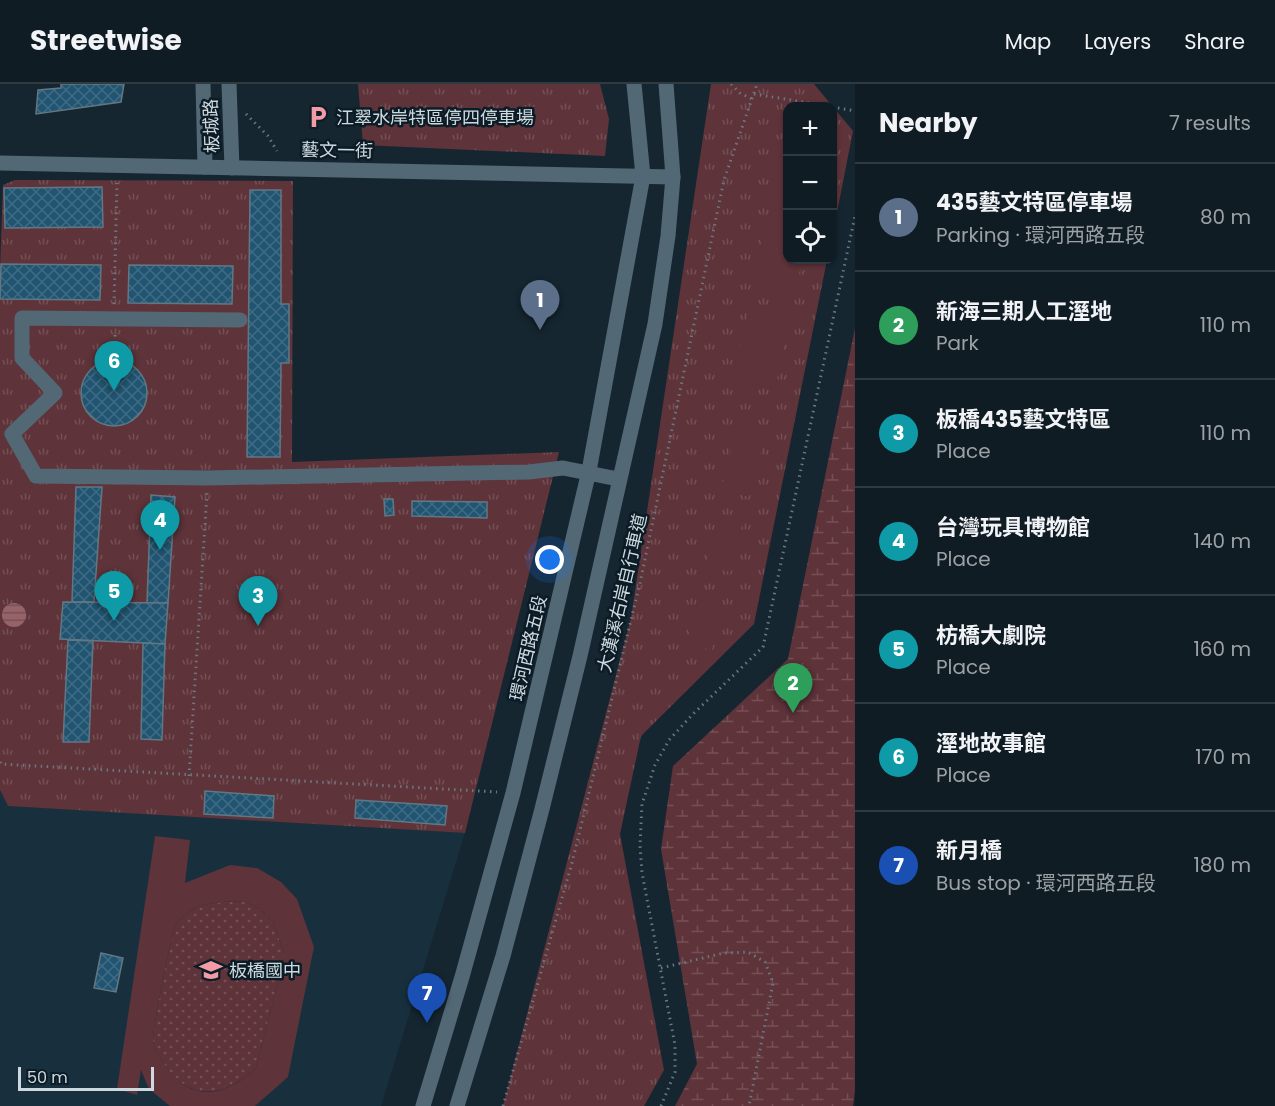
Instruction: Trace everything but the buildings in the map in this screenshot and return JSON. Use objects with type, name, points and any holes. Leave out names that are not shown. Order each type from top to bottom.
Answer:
[{"type":"street","name":"板城路","points":[[203,84],[205,167]]},
{"type":"street","name":"板城路","points":[[229,84],[232,168]]},
{"type":"street","name":"環河西路五段","points":[[423,1106],[462,977],[513,793],[589,471],[643,176],[634,84]]},
{"type":"street","points":[[457,1106],[503,956],[542,809],[592,604],[618,479],[655,324],[668,236],[673,177],[666,84]]},
{"type":"street","name":"藝文一街","points":[[0,163],[673,177]]},
{"type":"street","points":[[240,320],[22,318],[22,358],[55,393],[12,434],[36,476],[208,478],[529,472],[563,468],[589,471],[618,479]]},
{"type":"path","points":[[731,84],[740,93],[752,99]]},
{"type":"path","name":"大漢溪右岸自行車道","points":[[503,1106],[572,862],[640,583],[724,180],[757,84]]},
{"type":"path","points":[[754,94],[801,102]]},
{"type":"path","points":[[837,108],[855,111]]},
{"type":"path","points":[[242,111],[268,136],[277,151]]},
{"type":"path","points":[[115,360],[117,183]]},
{"type":"path","points":[[661,1106],[675,1072],[675,1045],[642,873],[640,846],[642,804],[655,765],[669,741],[692,715],[763,646],[855,216]]},
{"type":"path","points":[[189,776],[208,478]]},
{"type":"path","points":[[0,762],[1,765],[513,793]]},
{"type":"path","points":[[660,969],[724,953],[748,952],[765,962],[773,983],[749,1106]]},
{"type":"shaded area","points":[[9,603],[19,603],[26,610],[26,620],[19,627],[9,627],[2,620],[2,610]]},
{"type":"shaded area","name":"板橋國中","points":[[0,790],[8,806],[465,833],[381,1106],[0,1106]]},
{"type":"green space","points":[[358,84],[600,84],[609,119],[605,156],[363,145]]},
{"type":"green space","points":[[711,84],[814,84],[829,102],[783,102],[783,264],[826,264],[754,624],[641,736],[620,834],[664,1070],[644,1106],[503,1106],[631,618]]},
{"type":"green space","points":[[837,112],[853,131],[837,213]]},
{"type":"green space","points":[[783,134],[783,202],[769,200]]},
{"type":"green space","points":[[15,180],[293,181],[292,462],[559,452],[465,833],[8,806],[0,790],[0,269],[3,185]]},
{"type":"green space","points":[[767,215],[783,218],[783,264],[801,264],[794,299],[752,291]]},
{"type":"green space","points":[[749,305],[791,313],[775,389],[734,381]]},
{"type":"green space","points":[[855,328],[855,1090],[853,1106],[675,1106],[697,1064],[661,849],[673,766],[788,659]]},
{"type":"green space","points":[[737,429],[765,437],[749,497],[721,490]]},
{"type":"green space","points":[[717,519],[742,525],[731,572],[706,567]]},
{"type":"green space","points":[[698,595],[723,601],[712,650],[687,644]]},
{"type":"green space","points":[[155,836],[190,840],[185,883],[230,865],[257,868],[281,882],[297,899],[314,947],[288,1077],[255,1106],[170,1106],[149,1089],[141,1070],[137,1095],[117,1089]],"holes":[[[245,901],[260,909],[273,922],[285,955],[256,1068],[232,1086],[208,1092],[196,1090],[174,1077],[164,1064],[153,1042],[175,927],[187,913],[207,904]]]},
{"type":"green space","points":[[245,901],[260,909],[273,922],[285,955],[256,1068],[244,1078],[220,1090],[208,1092],[196,1090],[174,1077],[164,1064],[153,1042],[173,933],[185,914],[193,909],[215,903]]},
{"type":"place","name":"江翠水岸特區停四停車場","points":[[318,117]]},
{"type":"place","name":"435藝文特區停車場","points":[[540,330]]},
{"type":"place","name":"溼地故事館","points":[[114,391]]},
{"type":"place","name":"台灣玩具博物館","points":[[160,550]]},
{"type":"place","name":"枋橋大劇院","points":[[114,621]]},
{"type":"place","name":"板橋435藝文特區","points":[[258,626]]},
{"type":"place","name":"新海三期人工溼地","points":[[793,713]]},
{"type":"place","name":"板橋國中","points":[[211,970]]},
{"type":"place","name":"新月橋","points":[[427,1023]]}]
